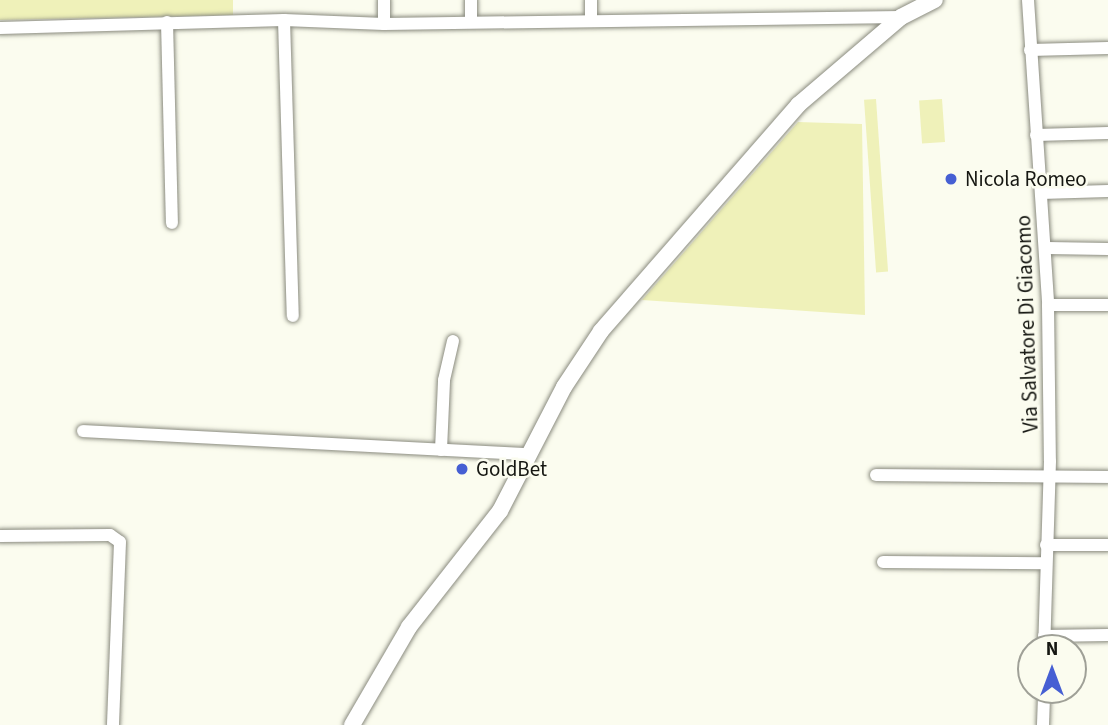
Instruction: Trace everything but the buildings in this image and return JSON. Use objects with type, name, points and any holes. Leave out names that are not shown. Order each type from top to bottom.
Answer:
[{"type":"street","points":[[384,0],[384,24]]},
{"type":"street","points":[[471,0],[471,22]]},
{"type":"street","points":[[591,0],[591,20]]},
{"type":"street","points":[[352,725],[409,627],[500,511],[527,454],[564,387],[601,331],[797,106],[901,18],[935,0]]},
{"type":"street","name":"Via Salvatore Di Giacomo","points":[[1028,0],[1036,135],[1047,248],[1049,478],[1044,634]]},
{"type":"street","points":[[0,28],[284,20],[384,24],[901,18]]},
{"type":"street","points":[[284,20],[293,316]]},
{"type":"street","points":[[167,22],[172,223]]},
{"type":"street","points":[[1030,50],[1108,48]]},
{"type":"street","points":[[1036,135],[1108,133]]},
{"type":"street","points":[[1041,193],[1108,191]]},
{"type":"street","points":[[1047,248],[1108,249]]},
{"type":"street","points":[[1048,305],[1108,305]]},
{"type":"street","points":[[441,450],[444,380],[453,341]]},
{"type":"street","points":[[83,431],[527,454]]},
{"type":"street","points":[[876,475],[1108,477]]},
{"type":"street","points":[[0,536],[110,535],[120,542],[113,725]]},
{"type":"street","points":[[1046,545],[1108,545]]},
{"type":"street","points":[[883,562],[1046,563]]},
{"type":"street","points":[[1087,637],[1108,635]]},
{"type":"street","points":[[1043,725],[1044,704]]},
{"type":"green space","points":[[0,0],[233,0],[233,15],[0,20]]},
{"type":"green space","points":[[876,99],[888,272],[876,272],[864,100]]},
{"type":"green space","points":[[942,99],[945,142],[922,143],[919,101]]},
{"type":"green space","points":[[798,122],[862,124],[865,315],[642,300]]},
{"type":"place","name":"Nicola Romeo","points":[[951,179]]},
{"type":"place","name":"GoldBet","points":[[462,469]]}]
